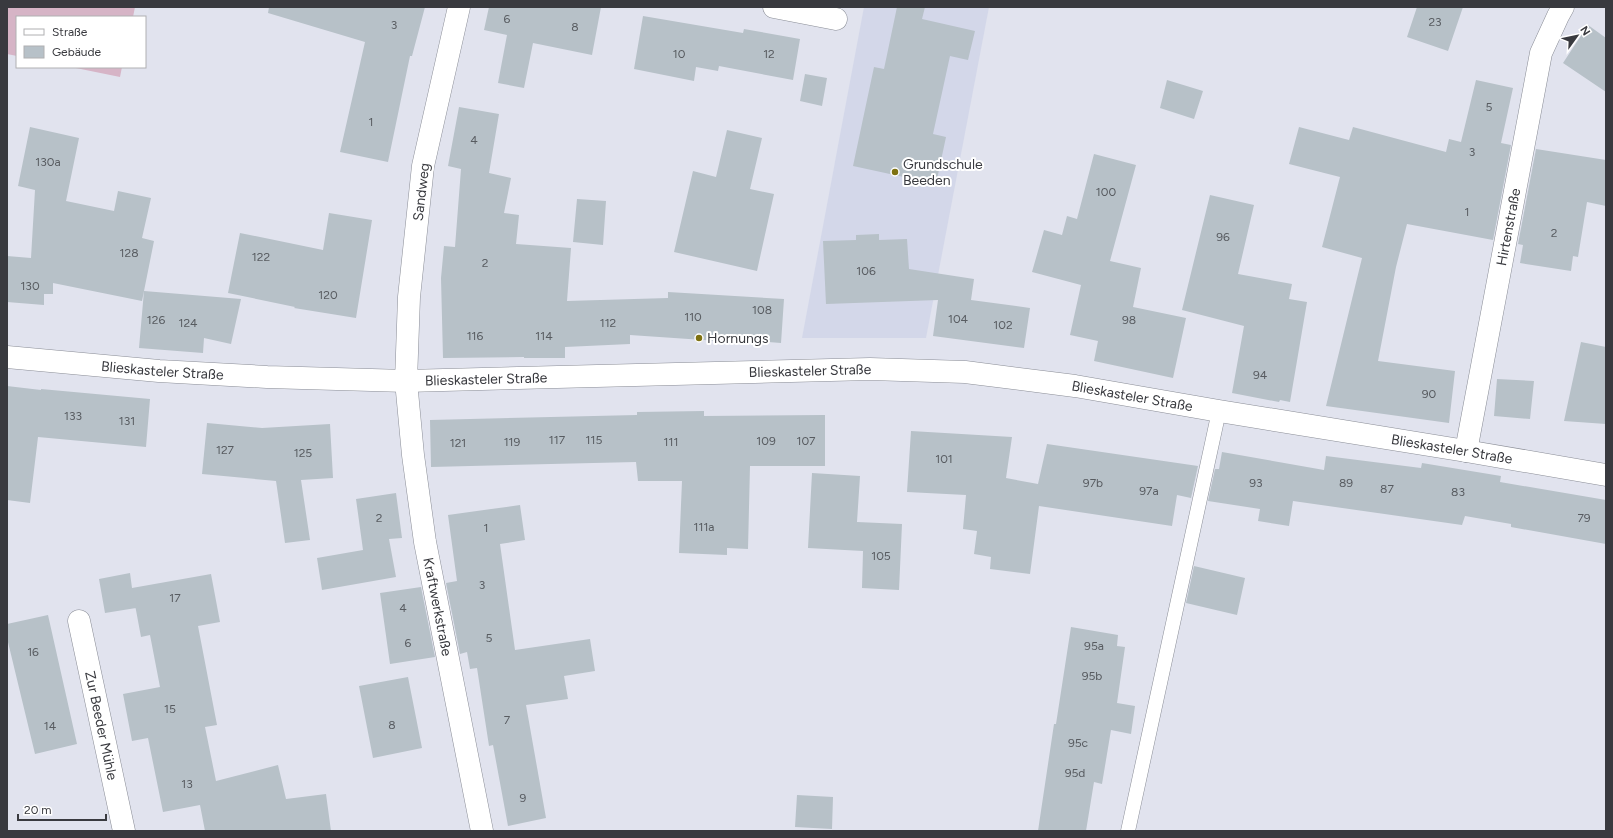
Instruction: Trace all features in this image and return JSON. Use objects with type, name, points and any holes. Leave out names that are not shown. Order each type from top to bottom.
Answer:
[{"type":"street","name":"Sandweg","points":[[406,381],[409,297],[423,166],[459,7]]},
{"type":"street","points":[[774,7],[836,19]]},
{"type":"street","name":"Hirtenstraße","points":[[1466,451],[1541,53],[1563,7]]},
{"type":"street","name":"Blieskasteler Straße","points":[[7,357],[159,371],[267,377],[406,381],[862,369],[965,372],[1075,386],[1606,475]]},
{"type":"street","name":"Kraftwerkstraße","points":[[406,381],[413,455],[425,542],[482,831]]},
{"type":"street","name":"Zur Beeder Mühle","points":[[79,621],[124,831]]},
{"type":"lane","points":[[1128,831],[1219,411]]},
{"type":"shaded area","points":[[7,7],[135,7],[133,16],[16,16],[16,56],[7,54]]},
{"type":"shaded area","name":"Grundschule Beeden","points":[[864,7],[989,7],[926,338],[802,338]]},
{"type":"shaded area","points":[[76,68],[122,68],[120,77]]},
{"type":"building","points":[[269,7],[425,7],[412,56],[410,56],[388,162],[340,152],[365,42],[268,13]]},
{"type":"building","points":[[489,7],[601,7],[592,55],[533,43],[524,88],[498,83],[507,35],[484,30]]},
{"type":"building","points":[[897,7],[925,7],[922,19],[975,31],[968,60],[950,56],[933,134],[946,137],[936,184],[853,166],[874,67],[884,69]]},
{"type":"building","points":[[1417,7],[1463,7],[1448,51],[1407,37]]},
{"type":"building","points":[[643,16],[743,33],[744,29],[800,39],[793,80],[719,66],[718,71],[696,67],[694,81],[634,69]]},
{"type":"building","points":[[1588,25],[1606,38],[1606,92],[1563,63]]},
{"type":"building","points":[[805,74],[827,78],[822,106],[800,101]]},
{"type":"building","points":[[1167,80],[1203,91],[1194,119],[1160,108]]},
{"type":"building","points":[[1476,80],[1513,88],[1501,143],[1511,145],[1493,240],[1407,224],[1396,267],[1378,361],[1455,371],[1449,423],[1326,406],[1362,258],[1322,247],[1340,177],[1289,164],[1299,127],[1349,140],[1353,127],[1446,152],[1449,139],[1461,142]]},
{"type":"building","points":[[459,107],[499,114],[489,173],[511,178],[504,213],[519,215],[516,244],[571,248],[567,301],[668,298],[668,292],[784,299],[781,343],[718,338],[718,341],[630,335],[630,344],[565,347],[565,358],[443,358],[441,278],[444,246],[455,247],[461,169],[448,166]]},
{"type":"building","points":[[30,127],[79,138],[66,201],[114,211],[118,191],[151,198],[142,238],[154,241],[142,301],[53,283],[53,294],[44,294],[44,305],[7,302],[7,256],[31,258],[35,190],[18,186]]},
{"type":"building","points":[[727,130],[762,138],[750,189],[774,194],[757,271],[674,252],[693,171],[716,177]]},
{"type":"building","points":[[1536,149],[1606,160],[1606,206],[1587,202],[1578,257],[1573,256],[1571,271],[1520,263],[1523,245],[1518,244]]},
{"type":"building","points":[[1094,154],[1136,165],[1110,261],[1141,268],[1133,307],[1186,318],[1173,378],[1094,361],[1098,341],[1070,335],[1081,285],[1032,272],[1044,230],[1062,235],[1067,216],[1077,219]]},
{"type":"building","points":[[1210,195],[1254,205],[1238,274],[1292,284],[1289,299],[1307,302],[1290,402],[1280,400],[1279,402],[1232,393],[1244,326],[1182,310]]},
{"type":"building","points":[[577,199],[606,201],[603,245],[573,242]]},
{"type":"building","points":[[329,213],[372,220],[356,318],[294,308],[295,307],[228,293],[240,233],[323,250]]},
{"type":"building","points":[[879,234],[879,240],[907,239],[909,269],[974,279],[971,300],[1030,308],[1024,348],[933,336],[938,300],[826,304],[823,241],[856,240],[856,235]]},
{"type":"building","points":[[144,291],[241,299],[231,344],[204,338],[203,353],[139,348]]},
{"type":"building","points":[[1581,342],[1606,347],[1606,424],[1564,421]]},
{"type":"building","points":[[1497,379],[1534,381],[1530,419],[1494,416]]},
{"type":"building","points":[[7,386],[150,399],[146,447],[38,437],[30,503],[7,500]]},
{"type":"building","points":[[704,411],[704,416],[825,415],[825,466],[750,466],[748,549],[727,548],[727,555],[679,553],[682,481],[638,481],[636,462],[431,467],[430,420],[637,415],[637,412]]},
{"type":"building","points":[[207,423],[262,428],[330,424],[333,478],[301,480],[310,540],[285,543],[276,481],[202,474]]},
{"type":"building","points":[[911,431],[1012,437],[1006,478],[1038,484],[1047,444],[1198,466],[1191,498],[1177,495],[1172,526],[1039,506],[1030,574],[990,569],[991,557],[974,554],[977,531],[963,529],[966,495],[907,492]]},
{"type":"building","points":[[1222,452],[1324,470],[1326,456],[1421,468],[1422,463],[1501,476],[1500,482],[1606,500],[1606,544],[1511,527],[1511,524],[1465,516],[1462,525],[1293,501],[1289,526],[1258,521],[1260,509],[1208,501],[1215,469],[1219,469]]},
{"type":"building","points":[[812,473],[860,476],[857,522],[902,524],[899,590],[862,588],[863,551],[808,548]]},
{"type":"building","points":[[396,493],[402,538],[389,539],[396,577],[322,590],[317,558],[363,550],[356,499]]},
{"type":"building","points":[[520,505],[525,540],[500,544],[515,650],[590,639],[595,671],[564,676],[568,699],[526,705],[546,818],[508,826],[493,745],[489,746],[477,668],[470,669],[467,652],[460,654],[446,583],[457,581],[448,515]]},
{"type":"building","points":[[1194,566],[1245,578],[1237,615],[1186,603]]},
{"type":"building","points":[[130,573],[132,588],[211,574],[220,622],[198,626],[217,725],[205,727],[216,781],[278,765],[286,799],[326,794],[331,831],[205,831],[200,805],[163,812],[148,738],[132,741],[123,694],[160,687],[150,635],[141,637],[136,608],[105,613],[99,579]]},
{"type":"building","points":[[421,587],[435,657],[390,664],[380,593]]},
{"type":"building","points":[[48,615],[77,744],[35,754],[7,638],[7,624]]},
{"type":"building","points":[[1071,627],[1118,635],[1117,646],[1125,647],[1117,703],[1135,706],[1131,734],[1111,730],[1102,784],[1094,782],[1086,831],[1038,831],[1054,724],[1056,724]]},
{"type":"building","points":[[408,677],[422,748],[373,758],[359,686]]},
{"type":"building","points":[[797,795],[833,797],[832,829],[795,827]]},
{"type":"place","name":"Grundschule Beeden","points":[[895,172]]},
{"type":"place","name":"Hornungs","points":[[699,338]]}]
